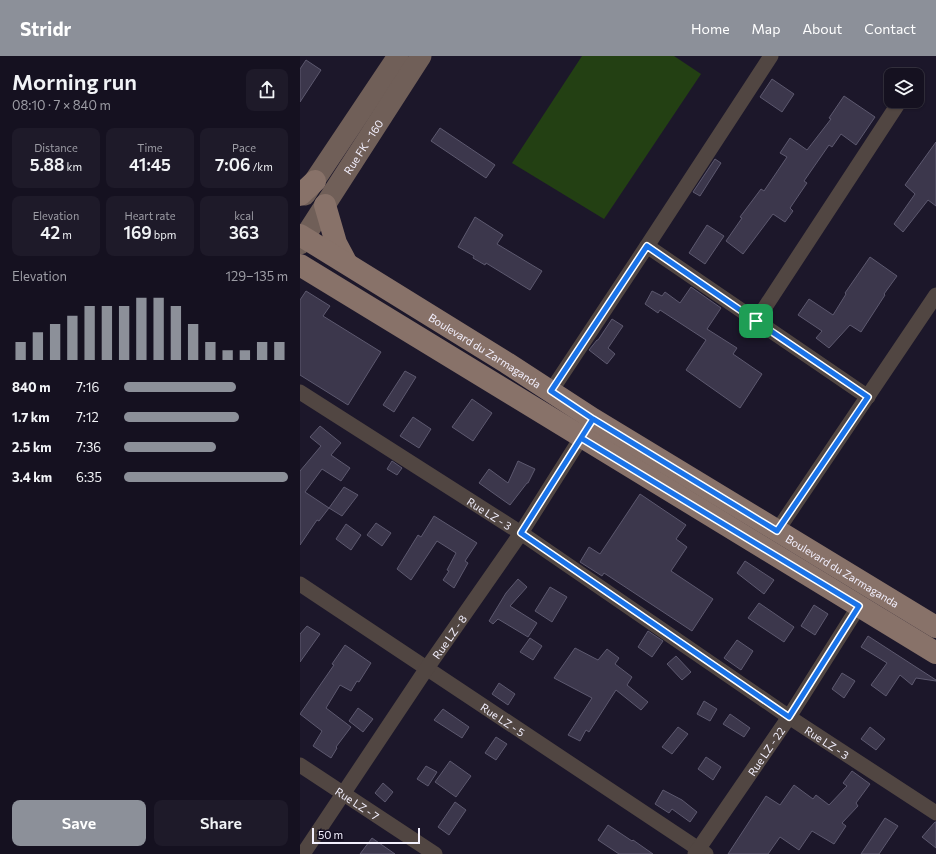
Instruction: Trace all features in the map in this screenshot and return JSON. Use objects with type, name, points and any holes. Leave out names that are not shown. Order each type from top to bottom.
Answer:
[{"type":"main road","name":"Rue FK - 160","points":[[300,203],[307,188],[398,56]]},
{"type":"main road","name":"Rue FK - 160","points":[[301,239],[325,205],[421,56]]},
{"type":"main road","points":[[325,205],[336,243],[346,262]]},
{"type":"main road","name":"Boulevard du Zarmaganda","points":[[301,239],[346,262],[593,419],[936,627]]},
{"type":"main road","name":"Boulevard du Zarmaganda","points":[[300,265],[581,438],[936,653]]},
{"type":"street","points":[[551,391],[771,56]]},
{"type":"street","points":[[756,321],[895,108]]},
{"type":"street","points":[[647,246],[868,397]]},
{"type":"street","points":[[777,531],[936,295]]},
{"type":"street","name":"Rue LZ - 3","points":[[300,392],[521,533],[789,717],[936,813]]},
{"type":"street","name":"Rue LZ - 8","points":[[302,854],[427,668],[521,533],[593,419]]},
{"type":"street","name":"Rue LZ - 5","points":[[300,584],[700,852]]},
{"type":"street","name":"Rue LZ - 22","points":[[700,852],[789,717],[859,606]]},
{"type":"street","name":"Rue LZ - 7","points":[[300,765],[435,854]]},
{"type":"green space","points":[[582,56],[674,56],[701,74],[604,219],[512,163]]},
{"type":"building","points":[[306,60],[321,70],[300,102],[300,69]]},
{"type":"building","points":[[772,79],[794,94],[782,112],[760,97]]},
{"type":"building","points":[[844,96],[875,117],[856,145],[841,134],[832,147],[829,145],[804,181],[807,183],[790,208],[793,211],[785,222],[773,214],[743,254],[726,241],[742,218],[740,217],[761,189],[764,191],[787,157],[780,153],[790,138],[807,150],[831,119],[829,118]]},
{"type":"building","points":[[440,128],[495,165],[486,178],[431,141]]},
{"type":"building","points":[[936,142],[936,206],[928,200],[903,232],[894,224],[915,194],[905,185]]},
{"type":"building","points":[[715,159],[721,163],[700,196],[693,192]]},
{"type":"building","points":[[475,217],[503,235],[497,244],[542,271],[530,290],[486,263],[485,265],[473,258],[474,256],[458,247]]},
{"type":"building","points":[[707,225],[724,236],[705,264],[689,253]]},
{"type":"building","points":[[870,257],[897,276],[884,294],[885,295],[861,332],[850,325],[829,348],[816,338],[822,331],[798,315],[809,299],[833,315],[846,294],[845,293]]},
{"type":"building","points":[[691,287],[721,308],[707,329],[737,348],[733,354],[762,374],[740,408],[686,370],[706,340],[660,310],[658,313],[645,304],[652,291],[662,296],[665,292],[680,303]]},
{"type":"building","points":[[306,291],[330,306],[323,316],[381,352],[348,405],[300,375],[300,300]]},
{"type":"building","points":[[612,319],[623,326],[608,348],[615,354],[607,364],[589,350],[598,340]]},
{"type":"building","points":[[405,371],[416,377],[394,412],[383,405]]},
{"type":"building","points":[[472,399],[492,413],[473,441],[452,427]]},
{"type":"building","points":[[413,417],[431,429],[419,448],[400,436]]},
{"type":"building","points":[[320,426],[341,443],[331,455],[350,468],[341,481],[322,469],[305,492],[329,508],[319,521],[317,520],[300,545],[300,471],[321,446],[310,437]]},
{"type":"building","points":[[392,461],[402,468],[397,475],[387,469]]},
{"type":"building","points":[[518,461],[535,469],[528,483],[510,505],[479,483],[489,469],[508,483]]},
{"type":"building","points":[[344,487],[358,495],[342,516],[329,508]]},
{"type":"building","points":[[640,494],[686,525],[676,539],[687,547],[671,571],[713,599],[692,631],[604,573],[602,576],[580,562],[589,547],[600,554]]},
{"type":"building","points":[[434,516],[477,543],[465,561],[468,563],[454,588],[443,580],[449,571],[447,570],[456,553],[437,541],[411,580],[397,569],[418,535],[421,537]]},
{"type":"building","points":[[376,523],[391,533],[382,546],[367,535]]},
{"type":"building","points":[[346,524],[361,535],[351,550],[336,539]]},
{"type":"building","points":[[745,561],[774,580],[764,594],[737,573]]},
{"type":"building","points":[[518,579],[527,587],[510,606],[537,623],[528,637],[498,619],[493,624],[489,621],[506,593]]},
{"type":"building","points":[[550,587],[567,597],[552,622],[535,611]]},
{"type":"building","points":[[759,603],[794,627],[784,642],[748,618]]},
{"type":"building","points":[[814,605],[828,614],[815,635],[801,626]]},
{"type":"building","points":[[307,626],[320,634],[300,662],[300,634]]},
{"type":"building","points":[[648,631],[663,641],[652,657],[638,647]]},
{"type":"building","points":[[868,636],[936,681],[916,678],[912,685],[900,675],[886,696],[871,685],[887,663],[861,647]]},
{"type":"building","points":[[530,638],[542,646],[533,660],[520,652]]},
{"type":"building","points":[[737,640],[753,651],[741,670],[724,658]]},
{"type":"building","points":[[345,645],[371,663],[359,682],[357,681],[351,691],[340,685],[326,708],[351,727],[336,747],[337,748],[331,758],[313,746],[322,731],[300,714],[334,665],[332,664]]},
{"type":"building","points":[[575,648],[598,660],[607,649],[619,658],[615,664],[632,677],[627,685],[648,702],[641,710],[616,690],[589,732],[586,730],[580,741],[568,735],[592,698],[554,678]]},
{"type":"building","points":[[676,656],[691,672],[682,680],[667,664]]},
{"type":"building","points":[[842,673],[855,681],[844,698],[832,689]]},
{"type":"building","points":[[499,683],[515,694],[508,705],[492,694]]},
{"type":"building","points":[[704,701],[717,709],[710,721],[697,714]]},
{"type":"building","points":[[358,708],[373,719],[363,732],[349,721]]},
{"type":"building","points":[[443,709],[469,727],[462,738],[434,720]]},
{"type":"building","points":[[730,714],[750,728],[744,737],[723,724]]},
{"type":"building","points":[[678,727],[688,734],[672,754],[662,747]]},
{"type":"building","points":[[870,727],[885,739],[876,750],[861,739]]},
{"type":"building","points":[[496,737],[507,744],[496,760],[485,753]]},
{"type":"building","points":[[706,757],[721,767],[713,780],[698,769]]},
{"type":"building","points":[[450,761],[471,776],[456,797],[435,782]]},
{"type":"building","points":[[426,766],[437,772],[428,786],[417,779]]},
{"type":"building","points":[[852,771],[870,784],[856,803],[858,806],[842,823],[846,826],[834,844],[812,831],[799,850],[780,837],[768,854],[728,854],[766,796],[780,805],[794,785],[813,799],[816,795],[829,805],[847,786],[843,783]]},
{"type":"building","points":[[383,783],[393,792],[385,802],[375,793]]},
{"type":"building","points":[[663,790],[682,800],[697,812],[690,822],[672,809],[669,813],[655,804]]},
{"type":"building","points":[[455,802],[466,810],[449,835],[438,827]]},
{"type":"building","points":[[885,818],[898,826],[879,854],[861,854]]},
{"type":"building","points":[[936,822],[936,848],[922,837]]},
{"type":"building","points":[[608,825],[653,854],[619,854],[598,840]]},
{"type":"building","points":[[372,838],[395,854],[360,854]]},
{"type":"route","points":[[756,321],[647,246],[564,369],[551,391],[593,419],[551,485],[521,533],[789,717],[859,606],[581,438],[593,419],[777,531],[868,397],[756,321]]}]
